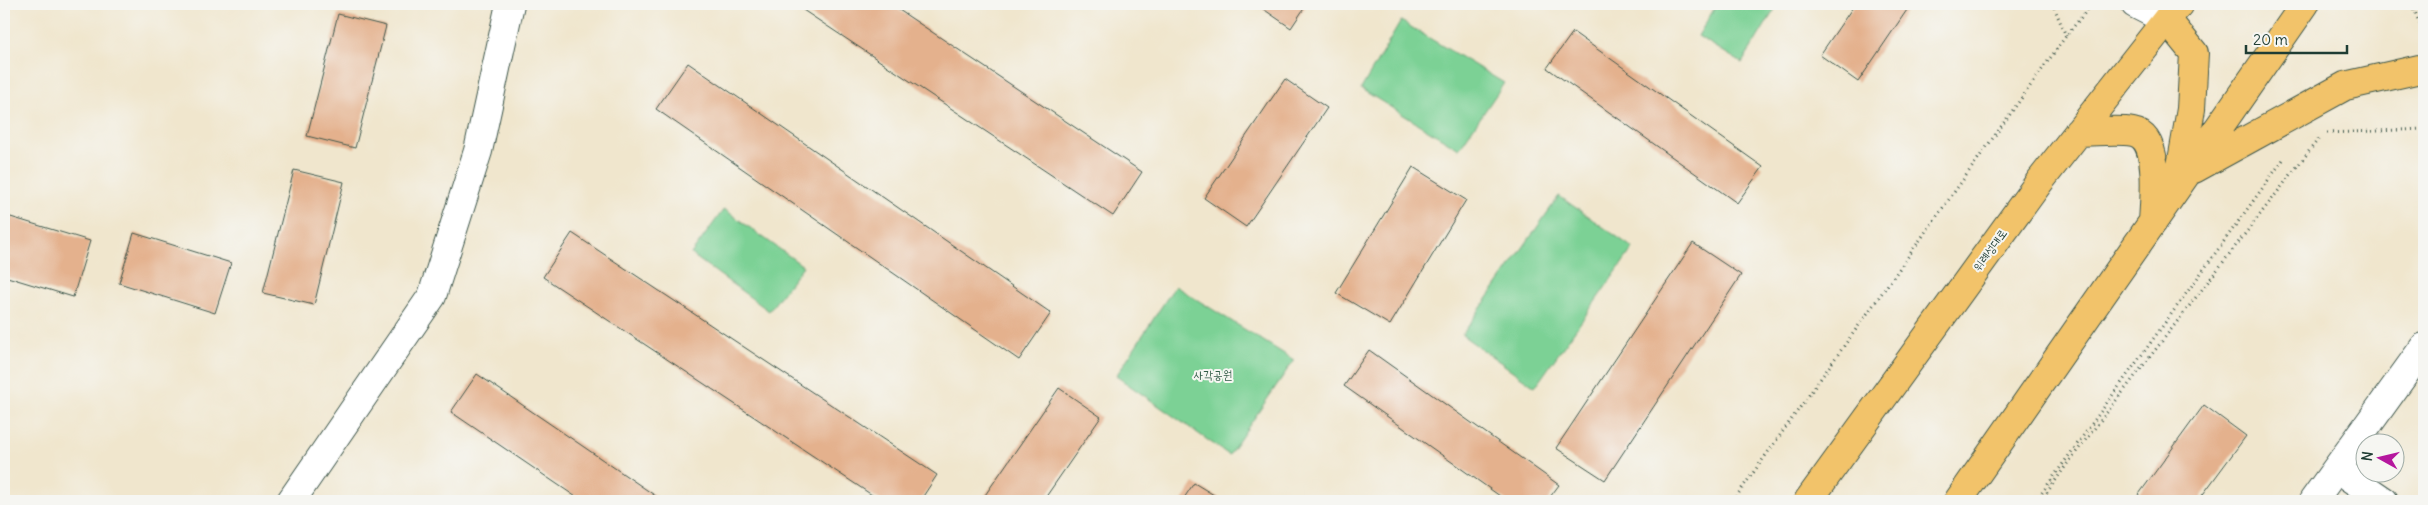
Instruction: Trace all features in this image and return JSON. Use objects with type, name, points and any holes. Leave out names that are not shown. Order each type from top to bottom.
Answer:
[{"type":"main road","points":[[1958,501],[2305,4]]},
{"type":"main road","name":"위례성대로","points":[[1808,501],[2040,181],[2174,12]]},
{"type":"main road","points":[[2174,12],[2194,53],[2191,109],[2183,179]]},
{"type":"main road","points":[[2183,179],[2345,86],[2424,68]]},
{"type":"main road","points":[[2078,132],[2135,132],[2148,143],[2155,177],[2153,222]]},
{"type":"street","points":[[291,501],[432,296],[478,151],[510,4]]},
{"type":"street","points":[[2135,4],[2174,12]]},
{"type":"street","points":[[2313,501],[2424,347]]},
{"type":"street","points":[[2337,469],[2384,501]]},
{"type":"path","points":[[2057,4],[2054,8],[2066,36]]},
{"type":"path","points":[[1733,501],[2066,36],[2092,4]]},
{"type":"path","points":[[2412,4],[2424,34]]},
{"type":"path","points":[[2041,501],[2067,464],[2324,133],[2424,129]]},
{"type":"path","points":[[2036,501],[2290,149]]},
{"type":"green space","points":[[1717,4],[1778,4],[1742,63],[1698,36]]},
{"type":"green space","points":[[1401,21],[1504,83],[1459,149],[1361,89]]},
{"type":"green space","points":[[1559,196],[1633,248],[1535,387],[1462,335]]},
{"type":"green space","points":[[724,209],[803,266],[769,311],[691,254]]},
{"type":"green space","name":"사각공원","points":[[1175,286],[1294,360],[1229,455],[1116,376]]},
{"type":"building","points":[[794,4],[890,4],[1142,172],[1113,216]]},
{"type":"building","points":[[1256,4],[1307,4],[1291,28]]},
{"type":"building","points":[[1855,4],[1911,4],[1858,82],[1820,55]]},
{"type":"building","points":[[338,14],[386,26],[355,148],[307,136]]},
{"type":"building","points":[[1573,32],[1763,167],[1737,203],[1547,68]]},
{"type":"building","points":[[688,63],[1051,313],[1019,360],[656,109]]},
{"type":"building","points":[[1285,79],[1327,108],[1246,227],[1204,198]]},
{"type":"building","points":[[1413,167],[1466,200],[1390,325],[1336,293]]},
{"type":"building","points":[[294,170],[344,182],[314,305],[263,293]]},
{"type":"building","points":[[4,215],[90,241],[73,297],[4,276]]},
{"type":"building","points":[[134,233],[231,263],[215,313],[119,283]]},
{"type":"building","points":[[572,233],[937,475],[920,501],[881,501],[543,277]]},
{"type":"building","points":[[1693,243],[1741,275],[1605,480],[1556,448]]},
{"type":"building","points":[[1369,350],[1559,485],[1547,501],[1507,501],[1344,386]]},
{"type":"building","points":[[477,374],[663,501],[582,501],[451,412]]},
{"type":"building","points":[[1059,388],[1101,417],[1043,501],[981,501]]},
{"type":"building","points":[[2204,405],[2246,436],[2198,501],[2134,501]]},
{"type":"building","points":[[1194,483],[1224,501],[1182,501]]}]
